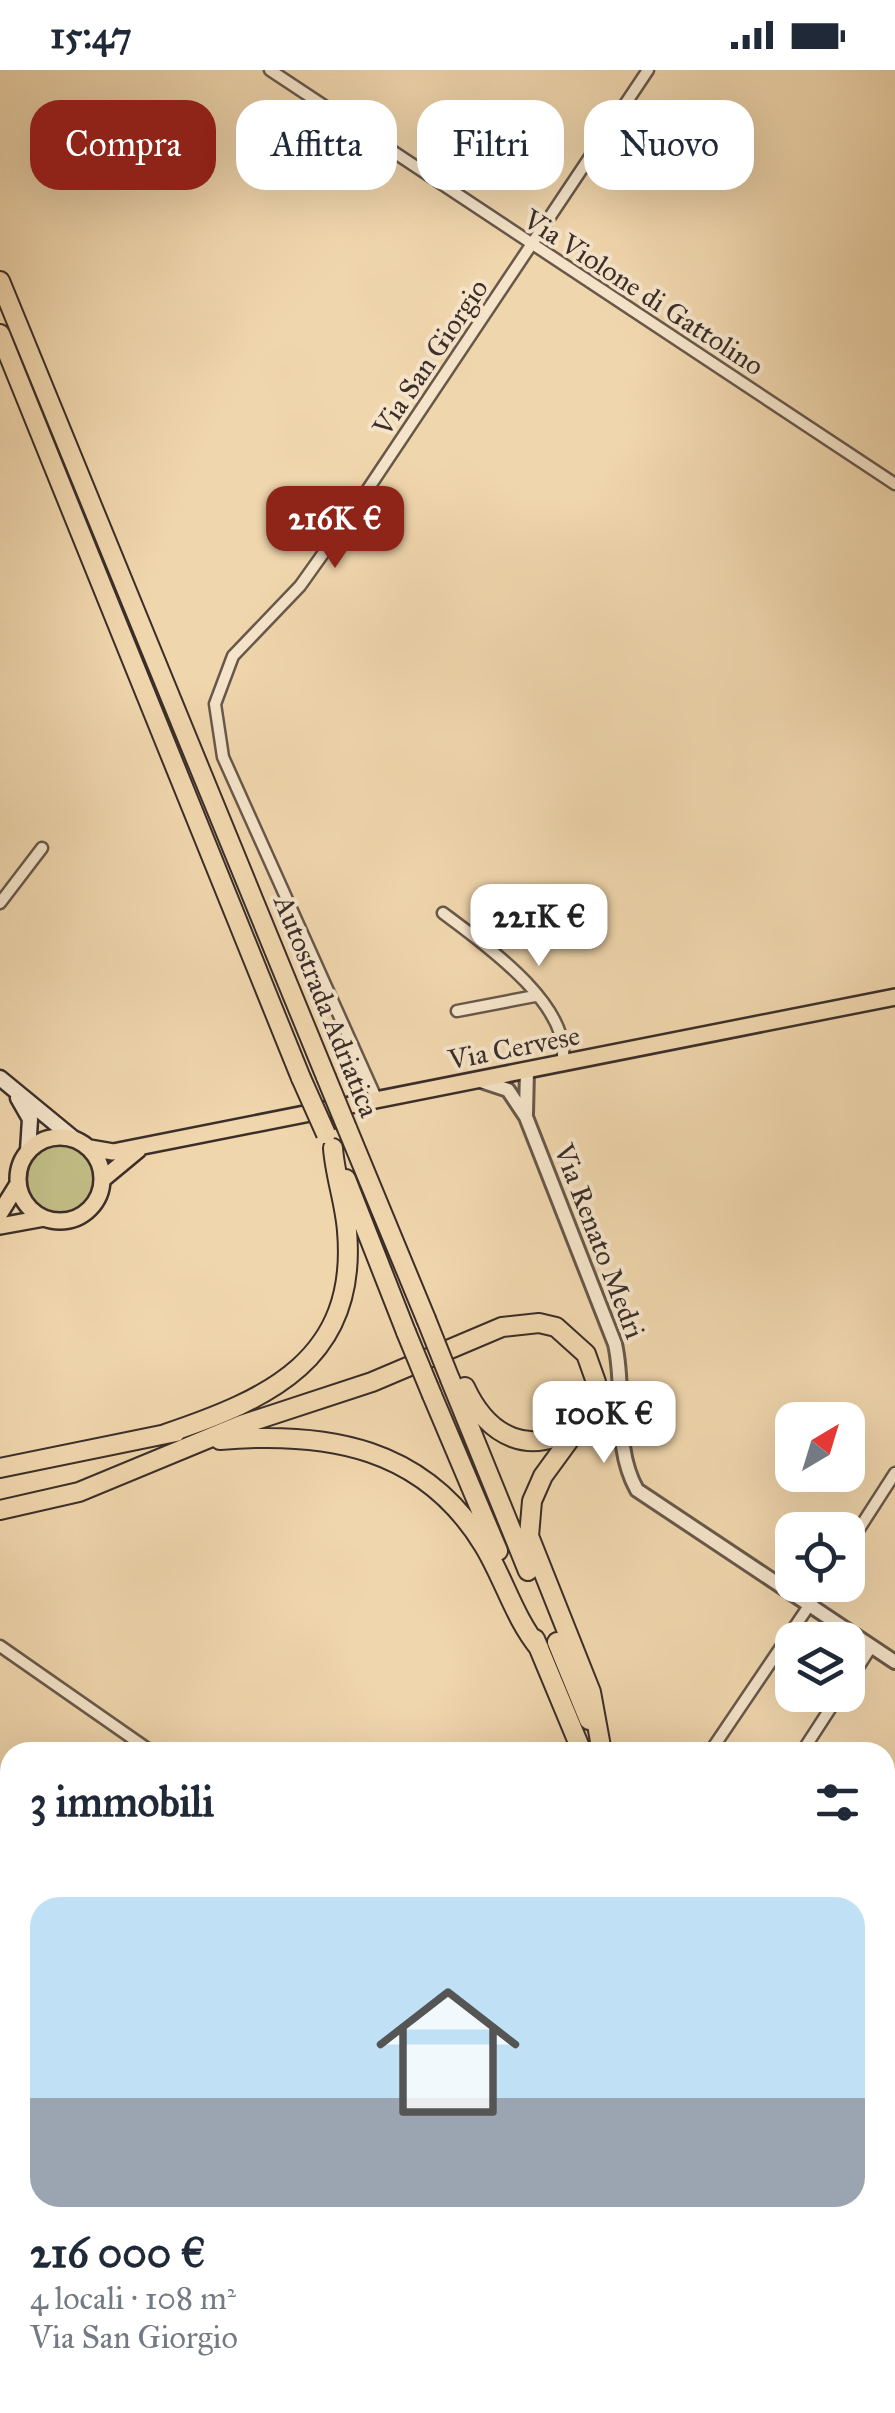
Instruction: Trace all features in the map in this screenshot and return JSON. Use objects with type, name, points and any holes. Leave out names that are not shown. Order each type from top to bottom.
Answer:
[{"type":"highway","name":"Autostrada Adriatica","points":[[0,281],[347,1128],[430,1318],[598,1742]]},
{"type":"highway","name":"Autostrada Adriatica","points":[[0,334],[406,1332],[578,1742]]},
{"type":"highway","points":[[166,1434],[239,1409],[296,1372],[320,1345],[343,1293],[347,1262],[346,1217],[330,1141]]},
{"type":"highway","points":[[0,1510],[79,1492],[241,1425],[372,1382],[502,1327],[538,1323],[573,1338],[593,1366],[596,1382],[586,1417],[543,1476],[532,1500],[529,1536],[591,1692],[600,1742]]},
{"type":"highway","points":[[454,1377],[482,1418],[510,1439],[547,1441],[586,1417]]},
{"type":"highway","points":[[0,1468],[166,1434],[241,1425]]},
{"type":"highway","points":[[200,1442],[293,1437],[354,1448],[410,1468],[467,1519],[487,1550],[525,1630],[539,1648]]},
{"type":"main road","name":"Via Cervese","points":[[90,1148],[113,1152],[895,996]]},
{"type":"main road","points":[[0,1226],[44,1218],[78,1218],[96,1202],[103,1180],[90,1148],[4,1082]]},
{"type":"main road","points":[[0,1213],[18,1184],[20,1166],[28,1151],[30,1120],[4,1082]]},
{"type":"main road","points":[[28,1151],[49,1138],[73,1138]]},
{"type":"main road","name":"Via Cervese","points":[[103,1180],[144,1146]]},
{"type":"main road","points":[[18,1184],[26,1204],[44,1218]]},
{"type":"street","name":"Via Violone di Gattolino","points":[[270,70],[895,484]]},
{"type":"street","name":"Via San Giorgio","points":[[377,1100],[223,757],[215,726],[217,694],[233,656],[300,586],[648,70]]},
{"type":"street","points":[[0,903],[42,848]]},
{"type":"street","points":[[442,914],[502,956],[560,1026],[562,1063]]},
{"type":"street","points":[[458,1011],[535,996]]},
{"type":"street","name":"Via Renato Medri","points":[[526,1117],[527,1070]]},
{"type":"street","name":"Via Renato Medri","points":[[478,1080],[508,1090],[526,1117],[616,1344],[623,1378],[622,1446],[626,1470],[637,1490],[895,1662]]},
{"type":"street","points":[[865,1520],[895,1473]]},
{"type":"street","points":[[717,1742],[812,1602]]},
{"type":"street","points":[[0,1646],[138,1742]]},
{"type":"street","points":[[865,1656],[871,1646]]},
{"type":"street","points":[[809,1742],[829,1712]]},
{"type":"shaded area","points":[[61,1145],[85,1155],[95,1179],[85,1203],[61,1213],[37,1203],[27,1179],[37,1155]]}]
